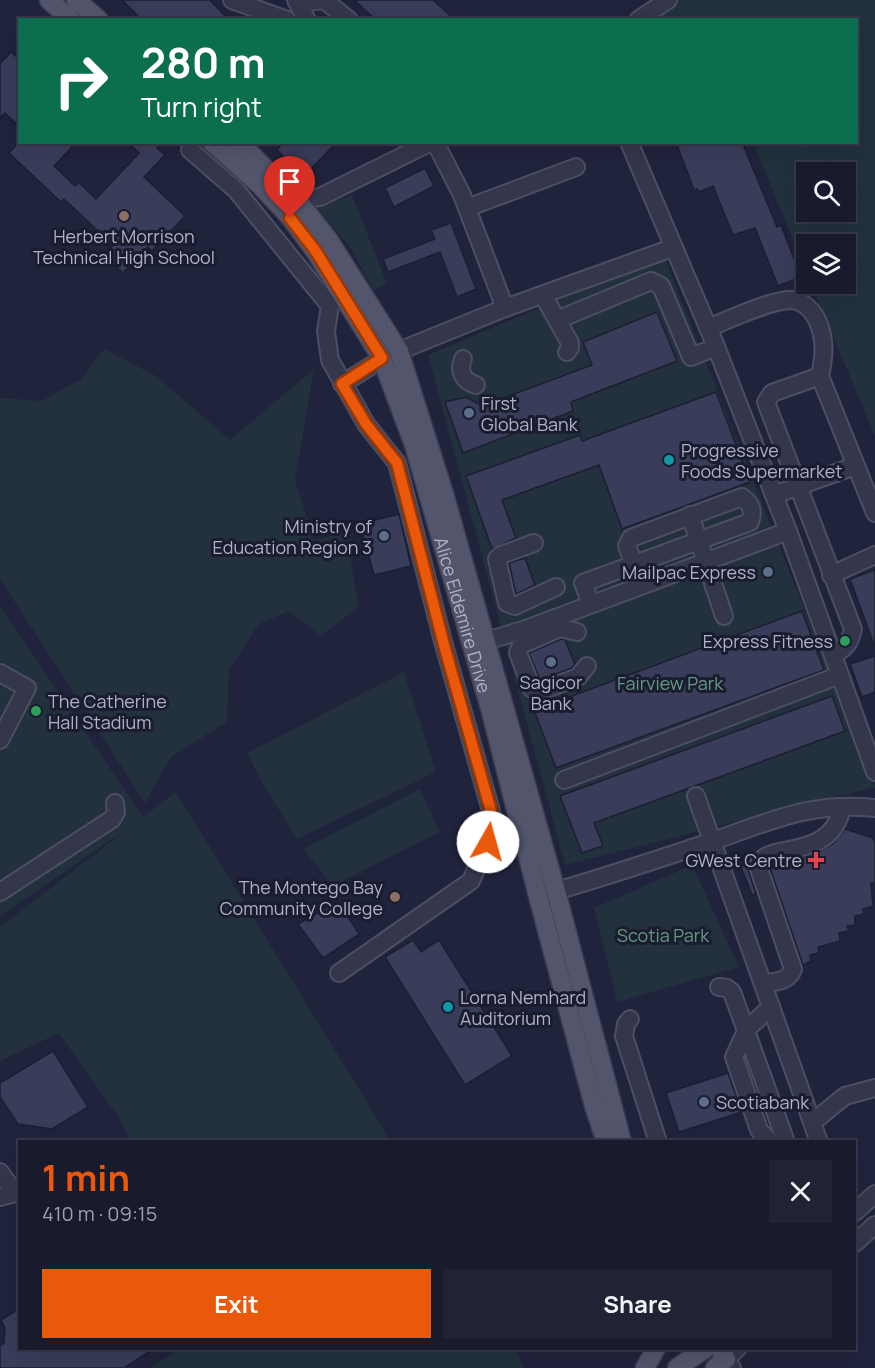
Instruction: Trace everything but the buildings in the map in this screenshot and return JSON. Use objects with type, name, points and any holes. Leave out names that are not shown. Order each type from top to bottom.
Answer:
[{"type":"main road","points":[[49,0],[69,18]]},
{"type":"main road","points":[[76,0],[97,18]]},
{"type":"main road","name":"Alice Eldemire Drive","points":[[214,144],[261,186],[290,218],[391,355],[414,446],[490,708],[542,912],[594,1106],[605,1140]]},
{"type":"main road","name":"Alice Eldemire Drive","points":[[241,144],[298,201],[328,239],[391,355],[445,496],[556,891],[621,1140]]},
{"type":"main road","points":[[645,1368],[655,1350]]},
{"type":"main road","points":[[677,1368],[717,1356]]},
{"type":"lane","points":[[232,0],[282,18]]},
{"type":"lane","points":[[306,18],[297,2],[323,0],[346,18]]},
{"type":"lane","points":[[641,18],[668,0]]},
{"type":"lane","points":[[298,201],[320,198],[429,144]]},
{"type":"lane","points":[[434,144],[467,208],[505,308]]},
{"type":"lane","points":[[630,144],[672,248],[716,347],[774,495],[875,772]]},
{"type":"lane","points":[[189,150],[236,190],[330,306],[326,331],[330,360],[366,424],[397,463],[444,645],[491,811],[488,842],[471,881],[339,973]]},
{"type":"lane","points":[[467,208],[576,167]]},
{"type":"lane","points":[[342,384],[391,355],[505,308],[672,248]]},
{"type":"lane","points":[[557,320],[651,281],[661,286],[691,357],[716,347]]},
{"type":"lane","points":[[543,295],[570,343],[567,352]]},
{"type":"lane","points":[[708,328],[779,302],[792,300],[809,308],[817,319],[824,338],[820,376],[875,513]]},
{"type":"lane","points":[[463,358],[462,375],[465,380],[476,385]]},
{"type":"lane","points":[[820,376],[772,393],[766,402],[853,629],[850,642],[833,655]]},
{"type":"lane","points":[[774,495],[855,466]]},
{"type":"lane","points":[[591,604],[583,583],[750,522],[752,511],[750,505],[741,497],[630,538],[627,546],[634,564]]},
{"type":"lane","points":[[690,515],[724,616]]},
{"type":"lane","points":[[486,641],[523,630],[788,531]]},
{"type":"lane","points":[[534,543],[501,555],[497,559],[507,603],[515,606],[556,587]]},
{"type":"lane","points":[[831,575],[875,555]]},
{"type":"lane","points":[[577,632],[560,628],[521,645],[518,653],[532,688],[541,691],[578,677],[587,666]]},
{"type":"lane","points":[[0,673],[27,687],[0,740]]},
{"type":"lane","points":[[564,780],[840,675]]},
{"type":"lane","points":[[696,796],[818,1140]]},
{"type":"lane","points":[[0,892],[112,819],[116,812],[115,803]]},
{"type":"lane","points":[[763,984],[787,979],[793,969],[758,866],[759,862],[764,856],[795,850],[820,841],[833,831],[840,818],[842,807]]},
{"type":"lane","points":[[556,891],[712,841],[771,819],[811,809],[875,808]]},
{"type":"lane","points":[[719,987],[727,988],[732,992],[785,1140]]},
{"type":"lane","points":[[768,1140],[759,1130],[734,1057],[747,1029],[771,1007]]},
{"type":"lane","points":[[630,1019],[626,1024],[624,1036],[657,1140]]},
{"type":"lane","points":[[813,1122],[845,1096],[875,1088]]},
{"type":"lane","points":[[0,1172],[15,1193],[0,1197]]},
{"type":"lane","points":[[856,1211],[875,1194]]},
{"type":"lane","points":[[856,1242],[875,1225]]},
{"type":"green space","points":[[672,0],[703,0],[705,4],[705,0],[875,0],[875,436],[815,294],[856,294],[856,234],[796,234],[796,247],[753,144],[858,144],[858,18],[645,18]]},
{"type":"green space","points":[[352,195],[387,284],[373,290],[351,248],[317,208]]},
{"type":"green space","name":"Fairview Park","points":[[664,256],[875,787],[565,865],[428,355]]},
{"type":"green space","points":[[104,349],[156,376],[230,440],[314,369],[295,480],[314,540],[345,532],[359,606],[321,636],[289,611],[259,624],[229,670],[227,722],[171,757],[145,803],[0,579],[0,398],[42,401],[81,379]]},
{"type":"green space","points":[[0,606],[143,817],[176,792],[390,1140],[130,1140],[119,1118],[59,1033],[0,1061],[0,927],[130,827],[0,916]]},
{"type":"green space","points":[[404,672],[436,772],[297,839],[247,753]]},
{"type":"green space","points":[[420,789],[440,832],[333,886],[303,849]]},
{"type":"green space","name":"Scotia Park","points":[[692,865],[739,967],[617,1002],[594,908]]},
{"type":"green space","points":[[178,1350],[517,1350],[523,1368],[150,1368]]},
{"type":"place","name":"Herbert Morrison Technical High School","points":[[124,216]]},
{"type":"place","name":"First Global Bank","points":[[469,413]]},
{"type":"place","name":"Progressive Foods Supermarket","points":[[669,460]]},
{"type":"place","name":"Ministry of Education Region 3","points":[[384,536]]},
{"type":"place","name":"Mailpac Express","points":[[768,572]]},
{"type":"place","name":"Express Fitness","points":[[845,641]]},
{"type":"place","name":"Sagicor Bank","points":[[551,662]]},
{"type":"place","name":"The Catherine Hall Stadium","points":[[36,711]]},
{"type":"place","name":"GWest Centre","points":[[816,860]]},
{"type":"place","name":"The Montego Bay Community College","points":[[395,897]]},
{"type":"place","name":"Lorna Nemhard Auditorium","points":[[448,1007]]},
{"type":"place","name":"Scotiabank","points":[[704,1102]]},
{"type":"route","points":[[290,218],[315,250],[382,358],[342,384],[366,424],[397,463],[444,645],[491,811],[488,842]]}]
